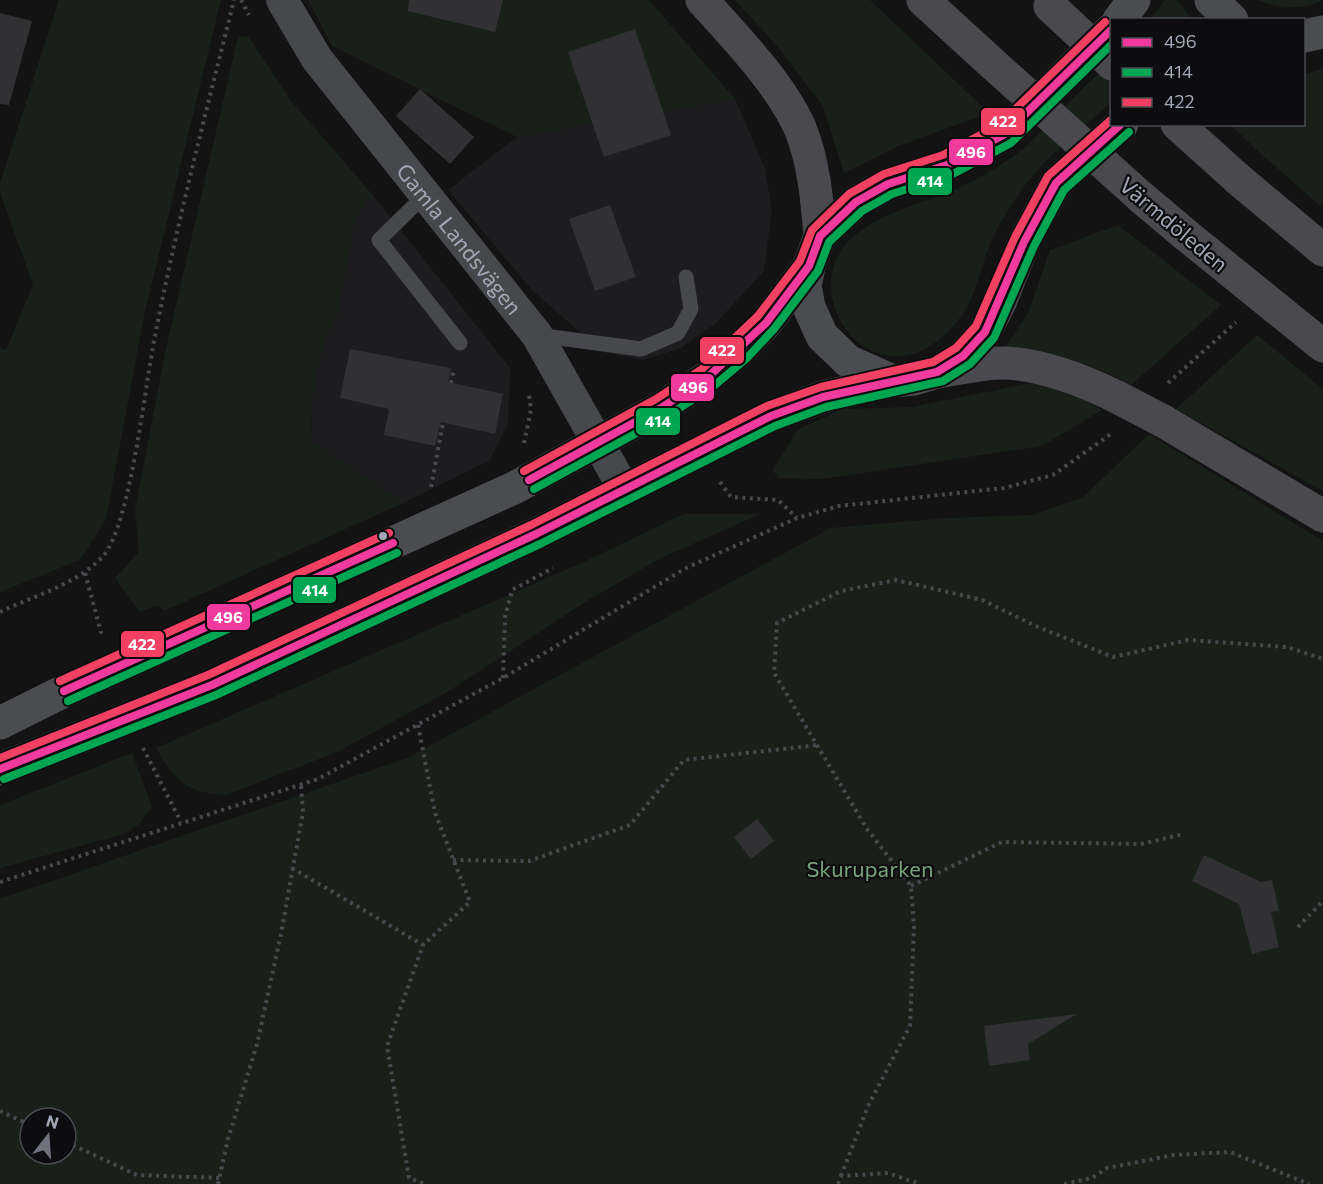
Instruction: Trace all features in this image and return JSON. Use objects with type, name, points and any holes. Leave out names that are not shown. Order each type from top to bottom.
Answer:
[{"type":"highway","points":[[702,0],[780,95],[800,127],[816,189],[814,251]]},
{"type":"highway","name":"Värmdöleden","points":[[923,0],[1142,198],[1323,346]]},
{"type":"highway","points":[[1046,3],[1110,62]]},
{"type":"highway","points":[[1186,133],[1323,250]]},
{"type":"highway","points":[[937,372],[1005,363],[1073,378],[1118,412],[1163,421],[1323,516]]},
{"type":"main road","points":[[1120,18],[1134,0]]},
{"type":"main road","points":[[1211,0],[1230,18]]},
{"type":"main road","points":[[0,723],[56,695],[514,488],[690,389],[740,350],[766,323],[814,251],[856,202],[888,184],[947,165],[1005,134],[1110,31]]},
{"type":"main road","points":[[1305,36],[1323,32]]},
{"type":"main road","points":[[0,769],[212,685],[536,534],[799,405],[893,381],[914,380],[937,372],[963,356],[985,332],[1001,300],[1024,243],[1056,183],[1120,126]]},
{"type":"main road","points":[[814,251],[805,286],[809,307],[822,336],[848,361],[893,381]]},
{"type":"street","name":"Gamla Landsvägen","points":[[282,0],[317,59],[537,335],[624,489]]},
{"type":"lane","points":[[425,195],[379,240],[460,342]]},
{"type":"lane","points":[[537,335],[641,349],[678,333],[691,309],[686,277]]},
{"type":"path","points":[[0,612],[85,573],[104,555],[117,533],[155,336],[234,0]]},
{"type":"path","points":[[1161,389],[1239,320]]},
{"type":"path","points":[[0,882],[318,779],[502,678],[686,568],[797,518],[839,506],[1004,488],[1053,475],[1118,412]]},
{"type":"path","points":[[429,498],[443,423]]},
{"type":"path","points":[[709,486],[718,480],[731,497],[778,500],[797,518]]},
{"type":"path","points":[[502,678],[505,617],[512,590],[561,564]]},
{"type":"path","points":[[85,573],[103,642]]},
{"type":"path","points":[[838,1184],[869,1104],[910,1026],[915,928],[911,886],[867,829],[774,673],[777,623],[841,591],[896,580],[982,600],[1038,627],[1113,657],[1188,640],[1287,647],[1323,659]]},
{"type":"path","points":[[418,725],[435,813],[470,902],[423,945],[387,1046],[409,1178],[425,1184]]},
{"type":"path","points":[[453,860],[529,861],[630,825],[684,760],[818,745]]},
{"type":"path","points":[[142,747],[181,822]]},
{"type":"path","points":[[218,1184],[228,1139],[258,1044],[303,812],[301,784]]},
{"type":"path","points":[[911,886],[1002,842],[1141,844],[1184,834]]},
{"type":"path","points":[[292,868],[423,945]]},
{"type":"path","points":[[1298,927],[1323,901]]},
{"type":"path","points":[[0,1111],[18,1119]]},
{"type":"path","points":[[78,1148],[137,1175],[219,1178]]},
{"type":"path","points":[[1064,1184],[1092,1178],[1107,1168],[1174,1155],[1230,1152],[1309,1184]]},
{"type":"path","points":[[841,1176],[888,1173],[920,1184]]},
{"type":"shaded area","points":[[682,38],[735,99],[765,168],[772,210],[764,271],[716,323],[681,348],[644,360],[602,352],[532,290],[448,190],[517,137]]},
{"type":"shaded area","points":[[372,194],[510,368],[508,424],[489,461],[403,503],[311,440],[316,375],[326,337],[337,318],[355,218]]},
{"type":"green space","points":[[59,0],[221,0],[145,311],[106,519],[80,560],[0,592],[0,348],[6,350],[33,285],[0,192],[0,183]]},
{"type":"green space","points":[[308,0],[649,0],[735,99],[517,137],[332,46]]},
{"type":"green space","points":[[735,0],[870,0],[989,113],[898,146],[844,173],[823,106],[779,48]]},
{"type":"green space","points":[[1165,0],[1177,0],[1191,18],[1152,18]]},
{"type":"green space","points":[[1258,0],[1323,0],[1307,6],[1291,7]]},
{"type":"green space","points":[[248,36],[291,101],[372,194],[355,218],[337,318],[326,337],[316,375],[311,440],[403,503],[164,611],[158,605],[140,612],[115,578],[139,552],[135,510],[165,353],[238,37]]},
{"type":"green space","points":[[1110,62],[1110,103],[1053,154],[1020,193],[991,241],[963,314],[950,330],[924,349],[909,355],[887,356],[862,345],[843,325],[832,299],[831,285],[834,265],[843,248],[856,234],[873,223],[966,185],[992,170],[1018,153]]},
{"type":"green space","points":[[1323,69],[1323,208],[1232,126],[1305,126],[1305,74]]},
{"type":"green space","points":[[1118,225],[1221,305],[1131,385],[1099,369],[1054,356],[1002,352],[1028,313],[1050,250]]},
{"type":"green space","points":[[1257,335],[1323,389],[1323,491],[1176,409]]},
{"type":"green space","points":[[1037,382],[1071,392],[1102,410],[1042,446],[822,479],[778,478],[773,470],[797,430],[843,409],[912,407]]},
{"type":"green space","name":"Skuruparken","points":[[1149,434],[1323,541],[1323,1184],[0,1184],[0,899],[407,758],[831,528],[947,518],[1033,515],[1083,497]]},
{"type":"green space","points":[[684,514],[760,514],[659,559],[585,602],[449,691],[337,752],[226,795],[201,791],[183,783],[169,769],[156,748],[584,562]]},
{"type":"green space","points":[[132,753],[152,807],[139,824],[124,834],[0,868],[0,805]]},
{"type":"building","points":[[409,0],[503,0],[495,32],[408,11]]},
{"type":"building","points":[[0,13],[32,21],[9,105],[0,104]]},
{"type":"building","points":[[635,29],[671,135],[604,157],[568,52]]},
{"type":"building","points":[[420,89],[474,137],[450,164],[396,116]]},
{"type":"building","points":[[610,205],[636,277],[595,291],[569,219]]},
{"type":"building","points":[[350,349],[451,368],[448,382],[503,394],[495,434],[441,422],[435,446],[384,435],[389,409],[340,398]]},
{"type":"building","points":[[757,819],[774,841],[751,859],[734,837]]},
{"type":"building","points":[[1204,855],[1261,882],[1272,880],[1279,911],[1271,912],[1279,947],[1252,954],[1239,904],[1192,881]]},
{"type":"building","points":[[1077,1014],[1028,1044],[1030,1060],[989,1066],[984,1026]]},
{"type":"transit line","name":"422","points":[[524,471],[656,399],[702,369],[758,316],[800,261],[812,230],[849,194],[884,174],[943,155],[999,125],[1105,22]]},
{"type":"transit line","name":"496","points":[[529,480],[661,408],[708,377],[766,323],[809,266],[820,236],[856,202],[888,184],[947,165],[1005,134],[1110,31]]},
{"type":"transit line","name":"414","points":[[534,489],[666,417],[715,385],[747,358],[774,329],[818,271],[829,242],[862,211],[892,194],[951,175],[1011,143],[1110,46]]},
{"type":"transit line","name":"422","points":[[0,758],[208,675],[531,525],[767,406],[821,387],[933,362],[956,348],[976,326],[1015,237],[1048,176],[1110,121]]},
{"type":"transit line","name":"496","points":[[0,769],[212,685],[536,534],[771,416],[823,397],[937,372],[963,356],[985,332],[1024,242],[1056,183],[1119,126]]},
{"type":"transit line","name":"414","points":[[4,779],[216,695],[540,544],[775,426],[826,407],[943,381],[970,364],[994,338],[1034,246],[1064,190],[1129,132]]},
{"type":"transit line","name":"422","points":[[60,681],[389,533]]},
{"type":"transit line","name":"496","points":[[64,691],[393,543]]},
{"type":"transit line","name":"414","points":[[68,701],[397,553]]}]
